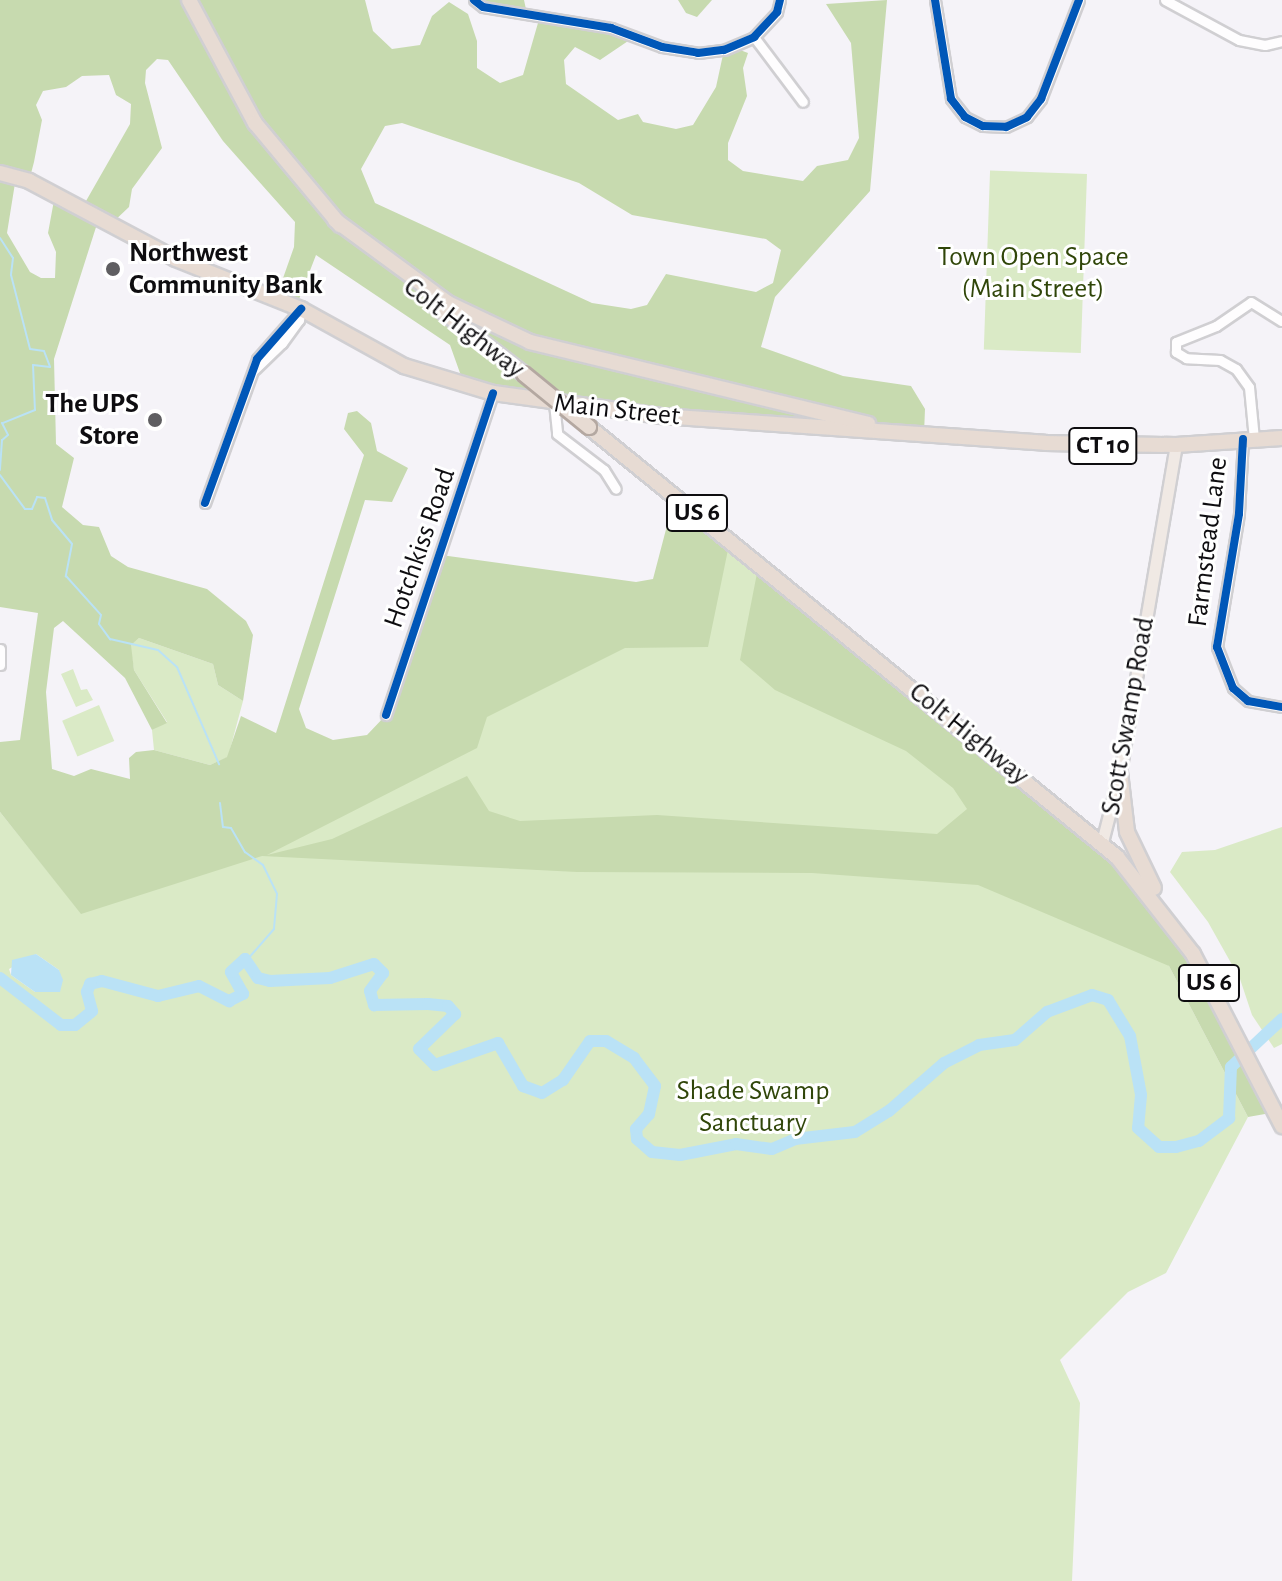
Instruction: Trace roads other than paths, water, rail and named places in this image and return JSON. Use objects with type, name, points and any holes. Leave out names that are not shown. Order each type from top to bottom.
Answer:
[{"type":"highway","name":"Colt Highway","points":[[189,0],[255,123],[335,220],[384,265],[524,374],[1102,842]]},
{"type":"highway","name":"Main Street","points":[[0,173],[29,181],[176,259],[301,309],[413,370],[493,393],[554,403],[1075,445],[1176,445],[1282,438]]},
{"type":"highway","points":[[335,220],[440,298],[530,342],[924,434]]},
{"type":"highway","points":[[1120,772],[1131,843],[1178,930]]},
{"type":"highway","name":"Scott Swamp Road","points":[[1102,842],[1178,930],[1282,1126]]},
{"type":"main road","name":"Scott Swamp Road","points":[[1102,842],[1120,772],[1176,445]]},
{"type":"street","points":[[474,0],[483,7],[611,28],[662,47],[698,53],[724,50],[754,37],[777,12],[780,0]]},
{"type":"street","points":[[935,0],[951,99],[965,117],[983,126],[1005,127],[1027,117],[1041,99],[1079,0]]},
{"type":"street","points":[[1165,0],[1239,40],[1265,45],[1282,41]]},
{"type":"street","points":[[754,37],[803,102]]},
{"type":"street","name":"Farmstead Lane","points":[[1282,321],[1251,302],[1216,326],[1176,342],[1176,352],[1186,358],[1220,360],[1236,369],[1249,387],[1248,439],[1239,514],[1217,647],[1233,688],[1248,701],[1282,707]]},
{"type":"street","points":[[205,503],[255,369],[282,343],[299,320],[301,309]]},
{"type":"street","name":"Hotchkiss Road","points":[[386,715],[493,393]]},
{"type":"street","points":[[554,403],[557,434],[604,470],[616,489]]},
{"type":"street","points":[[0,649],[0,665]]},
{"type":"water","points":[[36,954],[59,970],[63,980],[60,992],[35,992],[11,975],[12,960]]},
{"type":"waterway","points":[[0,238],[13,258],[11,275],[30,349],[44,351],[50,367],[33,365],[35,410],[2,423],[8,435],[2,440],[0,470]]},
{"type":"waterway","points":[[0,475],[25,509],[32,509],[37,497],[45,498],[52,520],[72,544],[66,576],[101,615],[99,624],[110,639],[158,650],[177,667],[219,764]]},
{"type":"waterway","points":[[220,803],[223,827],[231,828],[245,852],[263,865],[277,894],[274,929],[247,960]]},
{"type":"waterway","points":[[0,978],[61,1025],[75,1025],[92,1011],[87,992],[90,984],[102,981],[158,996],[199,986],[229,1001],[243,994],[231,972],[245,959],[258,978],[270,981],[330,978],[374,964],[383,973],[370,991],[374,1005],[448,1006],[455,1014],[419,1049],[435,1065],[498,1043],[523,1086],[542,1093],[563,1080],[590,1041],[606,1041],[634,1058],[655,1086],[649,1114],[636,1129],[637,1139],[652,1152],[680,1155],[736,1144],[772,1149],[795,1139],[855,1132],[889,1111],[944,1063],[979,1045],[1015,1040],[1047,1012],[1092,995],[1108,1000],[1130,1036],[1141,1095],[1138,1128],[1159,1147],[1176,1147],[1199,1141],[1229,1118],[1231,1067],[1282,1019]]},
{"type":"place","name":"Northwest Community Bank","points":[[113,269]]},
{"type":"place","name":"The UPS Store","points":[[155,420]]},
{"type":"park label","name":"Town Open Space (Main Street)","points":[[1033,273]]},
{"type":"park label","name":"Shade Swamp Sanctuary","points":[[753,1107]]}]
